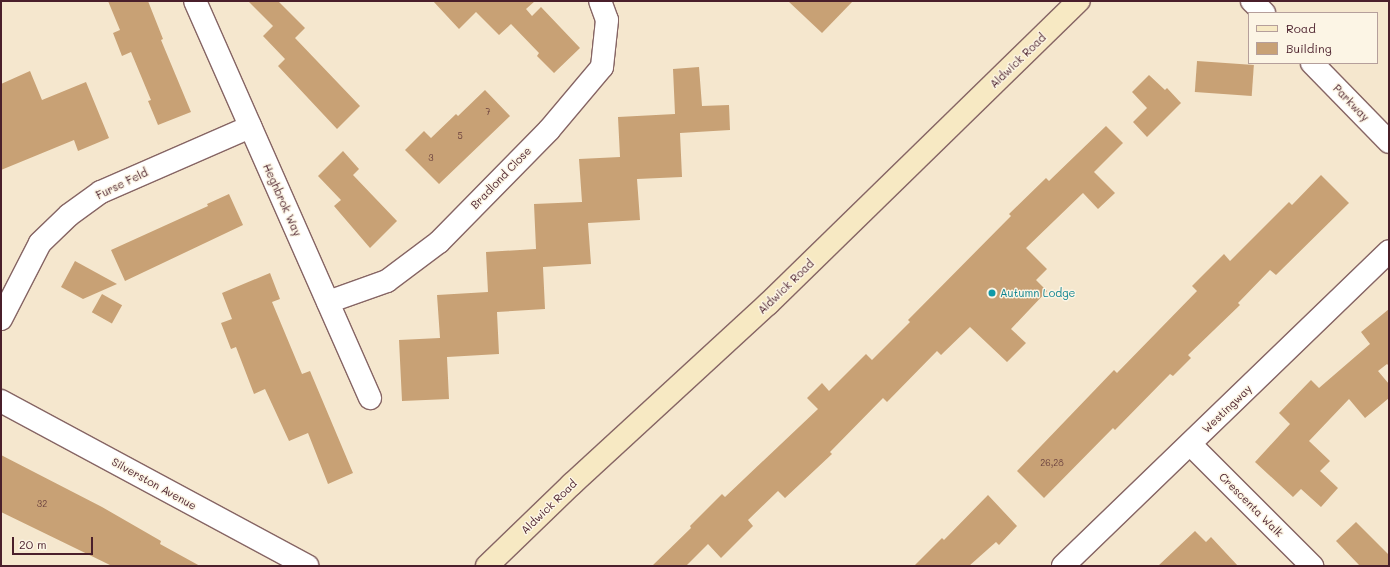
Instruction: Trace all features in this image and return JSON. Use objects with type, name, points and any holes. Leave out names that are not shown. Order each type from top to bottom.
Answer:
[{"type":"main road","name":"Aldwick Road","points":[[487,566],[572,484],[768,304],[1079,1]]},
{"type":"street","name":"Heghbrok Way","points":[[195,1],[370,398]]},
{"type":"street","name":"Bradlond Close","points":[[328,302],[387,281],[439,242],[549,130],[602,67],[607,20],[600,1]]},
{"type":"street","points":[[1252,1],[1263,12]]},
{"type":"street","name":"Parkway","points":[[1313,64],[1389,142]]},
{"type":"street","name":"Furse Feld","points":[[1,319],[40,242],[69,215],[101,192],[250,127]]},
{"type":"street","name":"Westingway","points":[[1063,566],[1389,251]]},
{"type":"street","name":"Silverston Avenue","points":[[1,401],[307,566]]},
{"type":"street","name":"Crescenta Walk","points":[[1190,444],[1312,566]]},
{"type":"building","points":[[108,1],[148,1],[163,39],[161,40],[191,112],[158,125],[148,101],[151,100],[131,52],[122,56],[113,33],[120,30]]},
{"type":"building","points":[[248,1],[278,1],[305,28],[295,38],[360,106],[337,129],[278,66],[285,59],[263,36],[273,26]]},
{"type":"building","points":[[433,1],[535,1],[526,9],[532,16],[541,7],[580,48],[554,73],[537,56],[539,53],[511,24],[499,35],[476,12],[459,29]]},
{"type":"building","points":[[788,1],[853,1],[822,33]]},
{"type":"building","points":[[1197,61],[1254,65],[1252,96],[1195,92]]},
{"type":"building","points":[[699,67],[702,106],[729,105],[730,130],[680,133],[682,177],[637,179],[640,220],[588,223],[591,264],[543,267],[545,309],[497,312],[499,354],[447,357],[449,399],[402,401],[399,340],[440,338],[437,295],[488,292],[486,252],[536,249],[534,204],[582,202],[579,159],[620,157],[618,117],[675,114],[673,69]]},
{"type":"building","points":[[30,71],[42,100],[86,82],[109,138],[78,151],[74,140],[1,170],[1,84]]},
{"type":"building","points":[[1149,75],[1165,90],[1167,88],[1181,103],[1147,137],[1133,122],[1147,108],[1132,92]]},
{"type":"building","points":[[485,90],[510,116],[439,184],[405,150],[424,131],[431,138],[456,114],[458,116]]},
{"type":"building","points":[[1106,126],[1123,143],[1094,172],[1115,193],[1098,209],[1083,193],[1026,248],[1047,269],[1036,280],[1047,291],[1011,329],[1026,343],[1007,362],[970,327],[941,355],[937,351],[887,402],[883,398],[830,452],[832,454],[785,498],[778,491],[748,520],[753,526],[721,558],[708,544],[686,566],[652,566],[691,528],[690,526],[722,494],[725,497],[818,409],[807,398],[822,383],[829,391],[866,354],[872,360],[910,322],[908,320],[1011,216],[1009,214],[1046,178],[1049,181]]},
{"type":"building","points":[[343,151],[359,169],[353,175],[397,221],[370,248],[334,206],[341,200],[318,176]]},
{"type":"building","points":[[1321,175],[1349,203],[1276,275],[1270,270],[1238,303],[1240,305],[1188,355],[1191,358],[1173,376],[1170,374],[1115,430],[1113,428],[1044,498],[1017,471],[1114,370],[1117,373],[1197,291],[1192,286],[1224,254],[1230,261],[1289,202],[1292,205]]},
{"type":"building","points":[[229,194],[243,225],[125,281],[111,250],[208,206],[207,204]]},
{"type":"building","points":[[75,261],[117,284],[83,299],[61,287]]},
{"type":"building","points":[[270,273],[280,299],[272,302],[302,374],[310,371],[353,473],[328,484],[308,433],[289,441],[265,389],[254,394],[236,347],[231,349],[221,323],[232,319],[222,293]]},
{"type":"building","points":[[102,294],[122,305],[112,324],[92,312]]},
{"type":"building","points":[[1389,309],[1389,366],[1387,364],[1378,371],[1389,384],[1389,398],[1365,418],[1349,399],[1309,441],[1330,461],[1320,471],[1338,488],[1321,507],[1301,489],[1293,497],[1255,462],[1290,424],[1279,413],[1311,380],[1319,388],[1370,344],[1361,332]]},
{"type":"building","points":[[1,455],[102,507],[161,541],[160,544],[200,566],[112,566],[1,512]]},
{"type":"building","points":[[988,495],[1017,526],[999,545],[996,542],[969,566],[914,566],[942,538],[944,540]]},
{"type":"building","points":[[1356,522],[1389,555],[1389,566],[1360,566],[1336,541]]},
{"type":"building","points":[[1195,531],[1206,542],[1211,537],[1238,566],[1158,566]]},
{"type":"place","name":"Autumn Lodge","points":[[992,293]]}]
